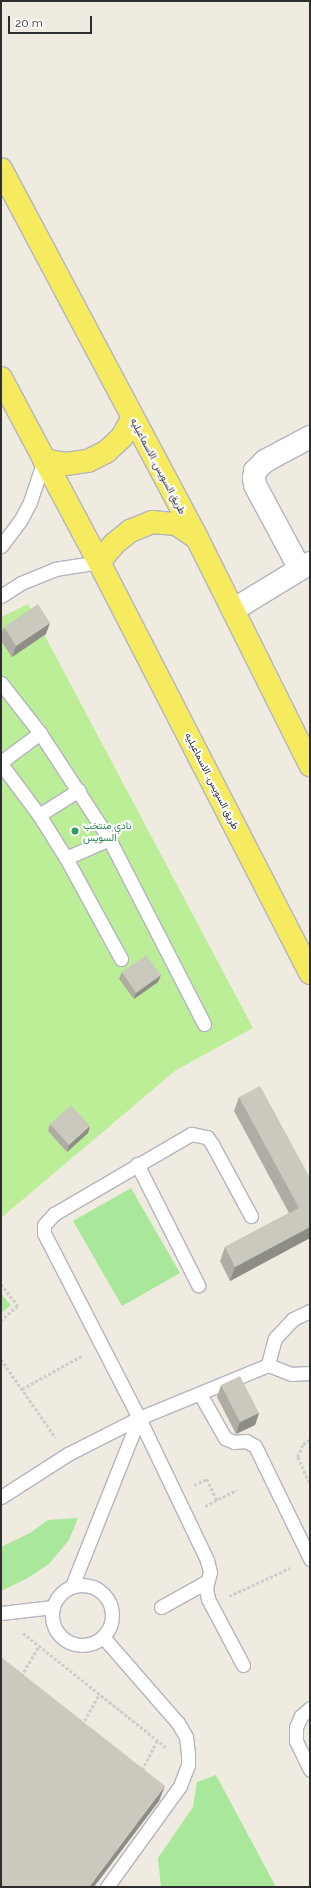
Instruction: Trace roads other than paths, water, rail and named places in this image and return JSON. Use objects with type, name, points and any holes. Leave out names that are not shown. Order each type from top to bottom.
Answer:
[{"type":"main road","name":"طريق السويس, الاسماعيليه","points":[[1,169],[132,419],[197,538],[310,765]]},
{"type":"main road","name":"طريق السويس, الاسماعيليه","points":[[1,378],[99,562],[310,973]]},
{"type":"main road","points":[[44,460],[66,464],[88,461],[106,452],[117,442],[132,419]]},
{"type":"main road","points":[[99,562],[114,544],[130,531],[152,522],[176,524],[197,538]]},
{"type":"street","points":[[232,610],[305,566],[255,485],[254,478],[255,471],[265,461],[310,437]]},
{"type":"lane","points":[[1,546],[30,502],[44,460]]},
{"type":"lane","points":[[1,596],[20,583],[55,569],[99,562]]},
{"type":"lane","points":[[1,683],[40,733],[79,790],[109,839],[204,1024]]},
{"type":"lane","points":[[40,733],[1,763],[39,815],[66,858],[121,959]]},
{"type":"lane","points":[[39,815],[79,790]]},
{"type":"lane","points":[[66,858],[109,839]]},
{"type":"lane","points":[[243,1665],[211,1604],[206,1582],[210,1572],[207,1560],[139,1418],[44,1233],[44,1225],[54,1214],[136,1164],[191,1134],[207,1137],[250,1216]]},
{"type":"lane","points":[[136,1164],[198,1285]]},
{"type":"lane","points":[[268,1365],[275,1338],[293,1319],[310,1311]]},
{"type":"lane","points":[[1,1497],[68,1454],[139,1418],[268,1365],[291,1374],[310,1373]]},
{"type":"lane","points":[[200,1394],[225,1438],[234,1442],[246,1441],[255,1446],[310,1559]]},
{"type":"lane","points":[[72,1586],[92,1586],[108,1599],[112,1618],[103,1637],[94,1643],[72,1643],[55,1629],[52,1618],[53,1607],[57,1597],[72,1586],[139,1418]]},
{"type":"lane","points":[[161,1607],[206,1582]]},
{"type":"lane","points":[[1,1613],[53,1607]]},
{"type":"lane","points":[[103,1637],[178,1723],[186,1737],[188,1765],[180,1786],[107,1887]]},
{"type":"lane","points":[[310,1708],[302,1716],[296,1727],[296,1741],[310,1770]]},
{"type":"place","name":"نادي منتخب السويس","points":[[75,831]]}]
